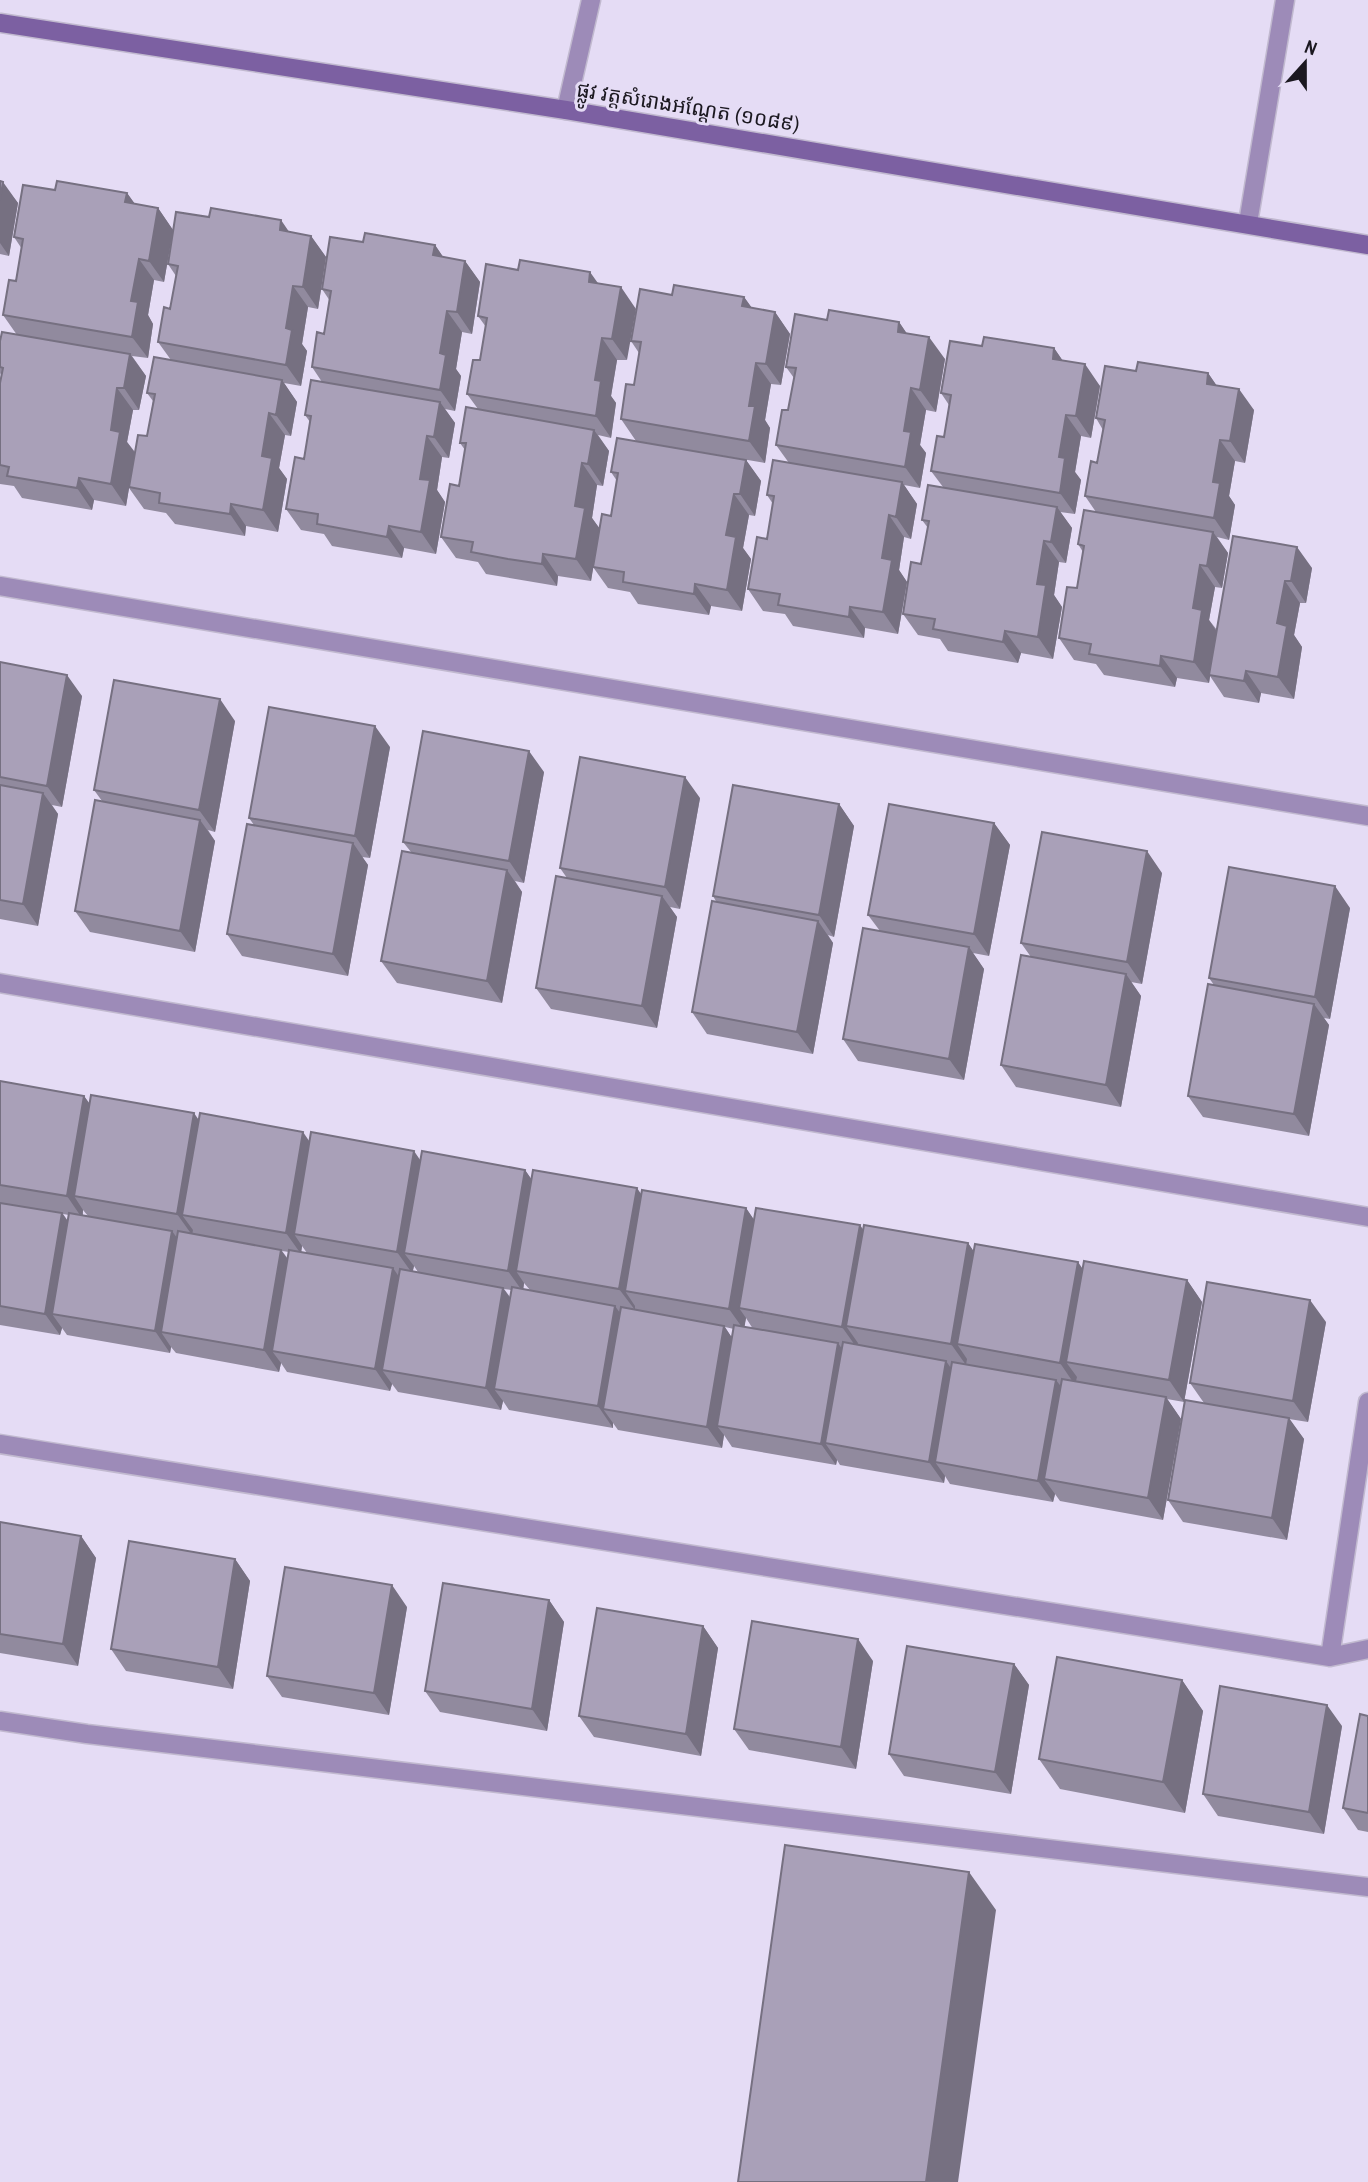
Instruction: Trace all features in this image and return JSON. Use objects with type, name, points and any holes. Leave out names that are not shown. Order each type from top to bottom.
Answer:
[{"type":"main road","name":"ផ្លូវ វត្តសំរោងអណ្ដែត (១០៨៩)","points":[[0,23],[566,110],[1368,245]]},
{"type":"street","points":[[566,110],[591,0]]},
{"type":"street","points":[[1248,223],[1285,0]]},
{"type":"street","points":[[0,586],[1368,816]]},
{"type":"street","points":[[0,983],[1368,1217]]},
{"type":"street","points":[[1331,1657],[1368,1402]]},
{"type":"street","points":[[0,1444],[1331,1657],[1368,1649]]},
{"type":"street","points":[[0,1721],[87,1734],[1368,1887]]},
{"type":"building","points":[[57,181],[127,193],[125,202],[158,208],[149,261],[139,259],[131,301],[138,302],[132,337],[3,315],[9,280],[16,281],[23,239],[14,237],[23,185],[55,190]]},
{"type":"building","points":[[211,208],[281,220],[280,230],[311,236],[303,287],[293,286],[286,328],[292,330],[286,365],[158,342],[164,307],[170,309],[178,266],[168,264],[176,212],[209,217]]},
{"type":"building","points":[[365,233],[435,245],[433,255],[465,261],[457,312],[447,311],[440,353],[446,355],[440,390],[312,367],[317,332],[324,334],[331,291],[322,289],[330,237],[363,242]]},
{"type":"building","points":[[520,260],[590,272],[589,282],[621,287],[612,339],[602,338],[595,380],[601,381],[596,416],[467,394],[473,360],[480,360],[487,318],[478,316],[486,264],[518,270]]},
{"type":"building","points":[[674,285],[744,297],[742,306],[775,312],[766,364],[756,363],[749,406],[755,406],[749,441],[621,419],[626,384],[634,385],[641,342],[631,341],[640,289],[672,295]]},
{"type":"building","points":[[829,310],[899,322],[898,332],[929,337],[920,390],[911,388],[904,431],[911,432],[905,467],[776,445],[782,410],[788,410],[796,368],[786,367],[795,314],[827,320]]},
{"type":"building","points":[[2,332],[130,354],[124,388],[117,388],[111,430],[120,432],[111,484],[79,478],[77,488],[7,476],[9,467],[0,465]]},
{"type":"building","points":[[984,337],[1054,348],[1053,359],[1085,364],[1076,416],[1066,415],[1059,457],[1065,458],[1060,493],[931,471],[937,436],[944,437],[951,395],[941,393],[950,341],[982,346]]},
{"type":"building","points":[[154,357],[282,380],[276,415],[269,413],[262,456],[272,458],[263,510],[231,504],[230,514],[159,503],[160,493],[129,487],[138,435],[147,436],[155,394],[147,393]]},
{"type":"building","points":[[1138,362],[1208,373],[1207,384],[1239,389],[1230,441],[1220,440],[1213,482],[1220,483],[1214,518],[1085,496],[1091,461],[1097,463],[1105,420],[1096,418],[1105,366],[1136,371]]},
{"type":"building","points":[[311,380],[440,402],[434,437],[427,436],[420,479],[430,480],[421,532],[389,526],[387,537],[317,524],[318,514],[286,509],[295,457],[304,459],[311,416],[305,415]]},
{"type":"building","points":[[466,407],[594,430],[588,464],[582,463],[575,506],[585,508],[576,559],[543,554],[542,564],[508,559],[471,552],[473,542],[441,537],[450,484],[459,486],[466,443],[460,443]]},
{"type":"building","points":[[617,438],[746,460],[740,494],[734,494],[726,535],[736,537],[727,590],[695,584],[694,594],[623,582],[624,572],[593,567],[602,514],[611,516],[618,473],[611,472]]},
{"type":"building","points":[[773,460],[902,482],[896,517],[889,515],[882,558],[892,560],[883,612],[850,607],[849,617],[778,605],[780,594],[748,589],[757,537],[767,539],[774,496],[767,495]]},
{"type":"building","points":[[928,485],[1057,507],[1051,542],[1044,541],[1037,584],[1046,585],[1038,637],[1005,631],[1003,642],[933,629],[935,619],[903,614],[911,562],[921,564],[929,521],[922,520]]},
{"type":"building","points":[[1084,510],[1213,532],[1207,566],[1200,565],[1193,608],[1202,610],[1194,662],[1161,656],[1160,666],[1089,654],[1091,644],[1059,638],[1067,587],[1077,588],[1084,546],[1078,544]]},
{"type":"building","points":[[1233,536],[1297,547],[1291,581],[1285,581],[1277,623],[1287,626],[1278,677],[1246,671],[1244,681],[1209,675]]},
{"type":"building","points":[[0,662],[67,675],[47,786],[0,777]]},
{"type":"building","points":[[114,680],[220,699],[199,810],[94,790]]},
{"type":"building","points":[[269,707],[375,726],[355,836],[249,818]]},
{"type":"building","points":[[423,731],[529,751],[509,861],[403,842]]},
{"type":"building","points":[[580,757],[685,777],[665,887],[560,868]]},
{"type":"building","points":[[0,785],[43,793],[23,904],[0,900]]},
{"type":"building","points":[[733,785],[839,804],[819,915],[713,896]]},
{"type":"building","points":[[95,800],[200,820],[180,931],[75,911]]},
{"type":"building","points":[[889,804],[994,823],[974,934],[868,915]]},
{"type":"building","points":[[247,824],[353,843],[333,954],[227,934]]},
{"type":"building","points":[[1042,832],[1147,851],[1127,962],[1021,943]]},
{"type":"building","points":[[402,851],[507,870],[487,981],[381,961]]},
{"type":"building","points":[[1229,867],[1335,886],[1315,997],[1209,978]]},
{"type":"building","points":[[556,876],[662,896],[642,1006],[536,988]]},
{"type":"building","points":[[712,901],[818,921],[797,1032],[692,1012]]},
{"type":"building","points":[[863,928],[969,947],[949,1059],[843,1039]]},
{"type":"building","points":[[1021,955],[1126,974],[1106,1085],[1001,1065]]},
{"type":"building","points":[[1208,984],[1314,1004],[1294,1114],[1188,1096]]},
{"type":"building","points":[[0,1081],[84,1096],[67,1196],[0,1185]]},
{"type":"building","points":[[91,1095],[194,1113],[177,1214],[74,1196]]},
{"type":"building","points":[[200,1113],[303,1132],[286,1233],[182,1215]]},
{"type":"building","points":[[311,1132],[414,1151],[397,1252],[294,1234]]},
{"type":"building","points":[[422,1151],[525,1170],[508,1271],[404,1253]]},
{"type":"building","points":[[533,1170],[637,1188],[619,1289],[516,1271]]},
{"type":"building","points":[[642,1190],[746,1208],[729,1309],[625,1291]]},
{"type":"building","points":[[0,1203],[62,1213],[45,1314],[0,1306]]},
{"type":"building","points":[[756,1208],[860,1225],[842,1327],[739,1308]]},
{"type":"building","points":[[69,1213],[172,1231],[155,1331],[52,1314]]},
{"type":"building","points":[[864,1225],[968,1243],[951,1344],[846,1326]]},
{"type":"building","points":[[178,1231],[281,1250],[264,1350],[161,1332]]},
{"type":"building","points":[[975,1244],[1078,1262],[1060,1363],[957,1344]]},
{"type":"building","points":[[289,1250],[393,1268],[375,1369],[272,1351]]},
{"type":"building","points":[[1084,1261],[1187,1280],[1169,1380],[1066,1362]]},
{"type":"building","points":[[400,1269],[503,1288],[486,1388],[382,1370]]},
{"type":"building","points":[[1207,1282],[1310,1300],[1293,1401],[1190,1383]]},
{"type":"building","points":[[512,1287],[615,1306],[598,1406],[494,1389]]},
{"type":"building","points":[[621,1307],[724,1326],[707,1427],[603,1409]]},
{"type":"building","points":[[734,1325],[838,1343],[821,1444],[717,1426]]},
{"type":"building","points":[[843,1342],[946,1361],[929,1462],[825,1443]]},
{"type":"building","points":[[952,1362],[1056,1380],[1038,1481],[935,1462]]},
{"type":"building","points":[[1062,1379],[1166,1397],[1148,1498],[1044,1479]]},
{"type":"building","points":[[1185,1400],[1289,1418],[1272,1518],[1168,1500]]},
{"type":"building","points":[[0,1522],[81,1536],[63,1644],[0,1634]]},
{"type":"building","points":[[129,1541],[235,1559],[218,1667],[111,1649]]},
{"type":"building","points":[[285,1567],[392,1585],[374,1693],[267,1676]]},
{"type":"building","points":[[443,1583],[549,1600],[532,1709],[425,1691]]},
{"type":"building","points":[[597,1608],[703,1626],[686,1734],[579,1716]]},
{"type":"building","points":[[752,1621],[858,1639],[841,1747],[734,1729]]},
{"type":"building","points":[[907,1646],[1014,1664],[995,1772],[889,1754]]},
{"type":"building","points":[[1057,1657],[1182,1680],[1163,1782],[1039,1759]]},
{"type":"building","points":[[1220,1686],[1327,1705],[1309,1812],[1203,1794]]},
{"type":"building","points":[[1360,1714],[1368,1716],[1368,1813],[1343,1808]]},
{"type":"building","points":[[785,1845],[969,1872],[926,2182],[738,2182]]}]
